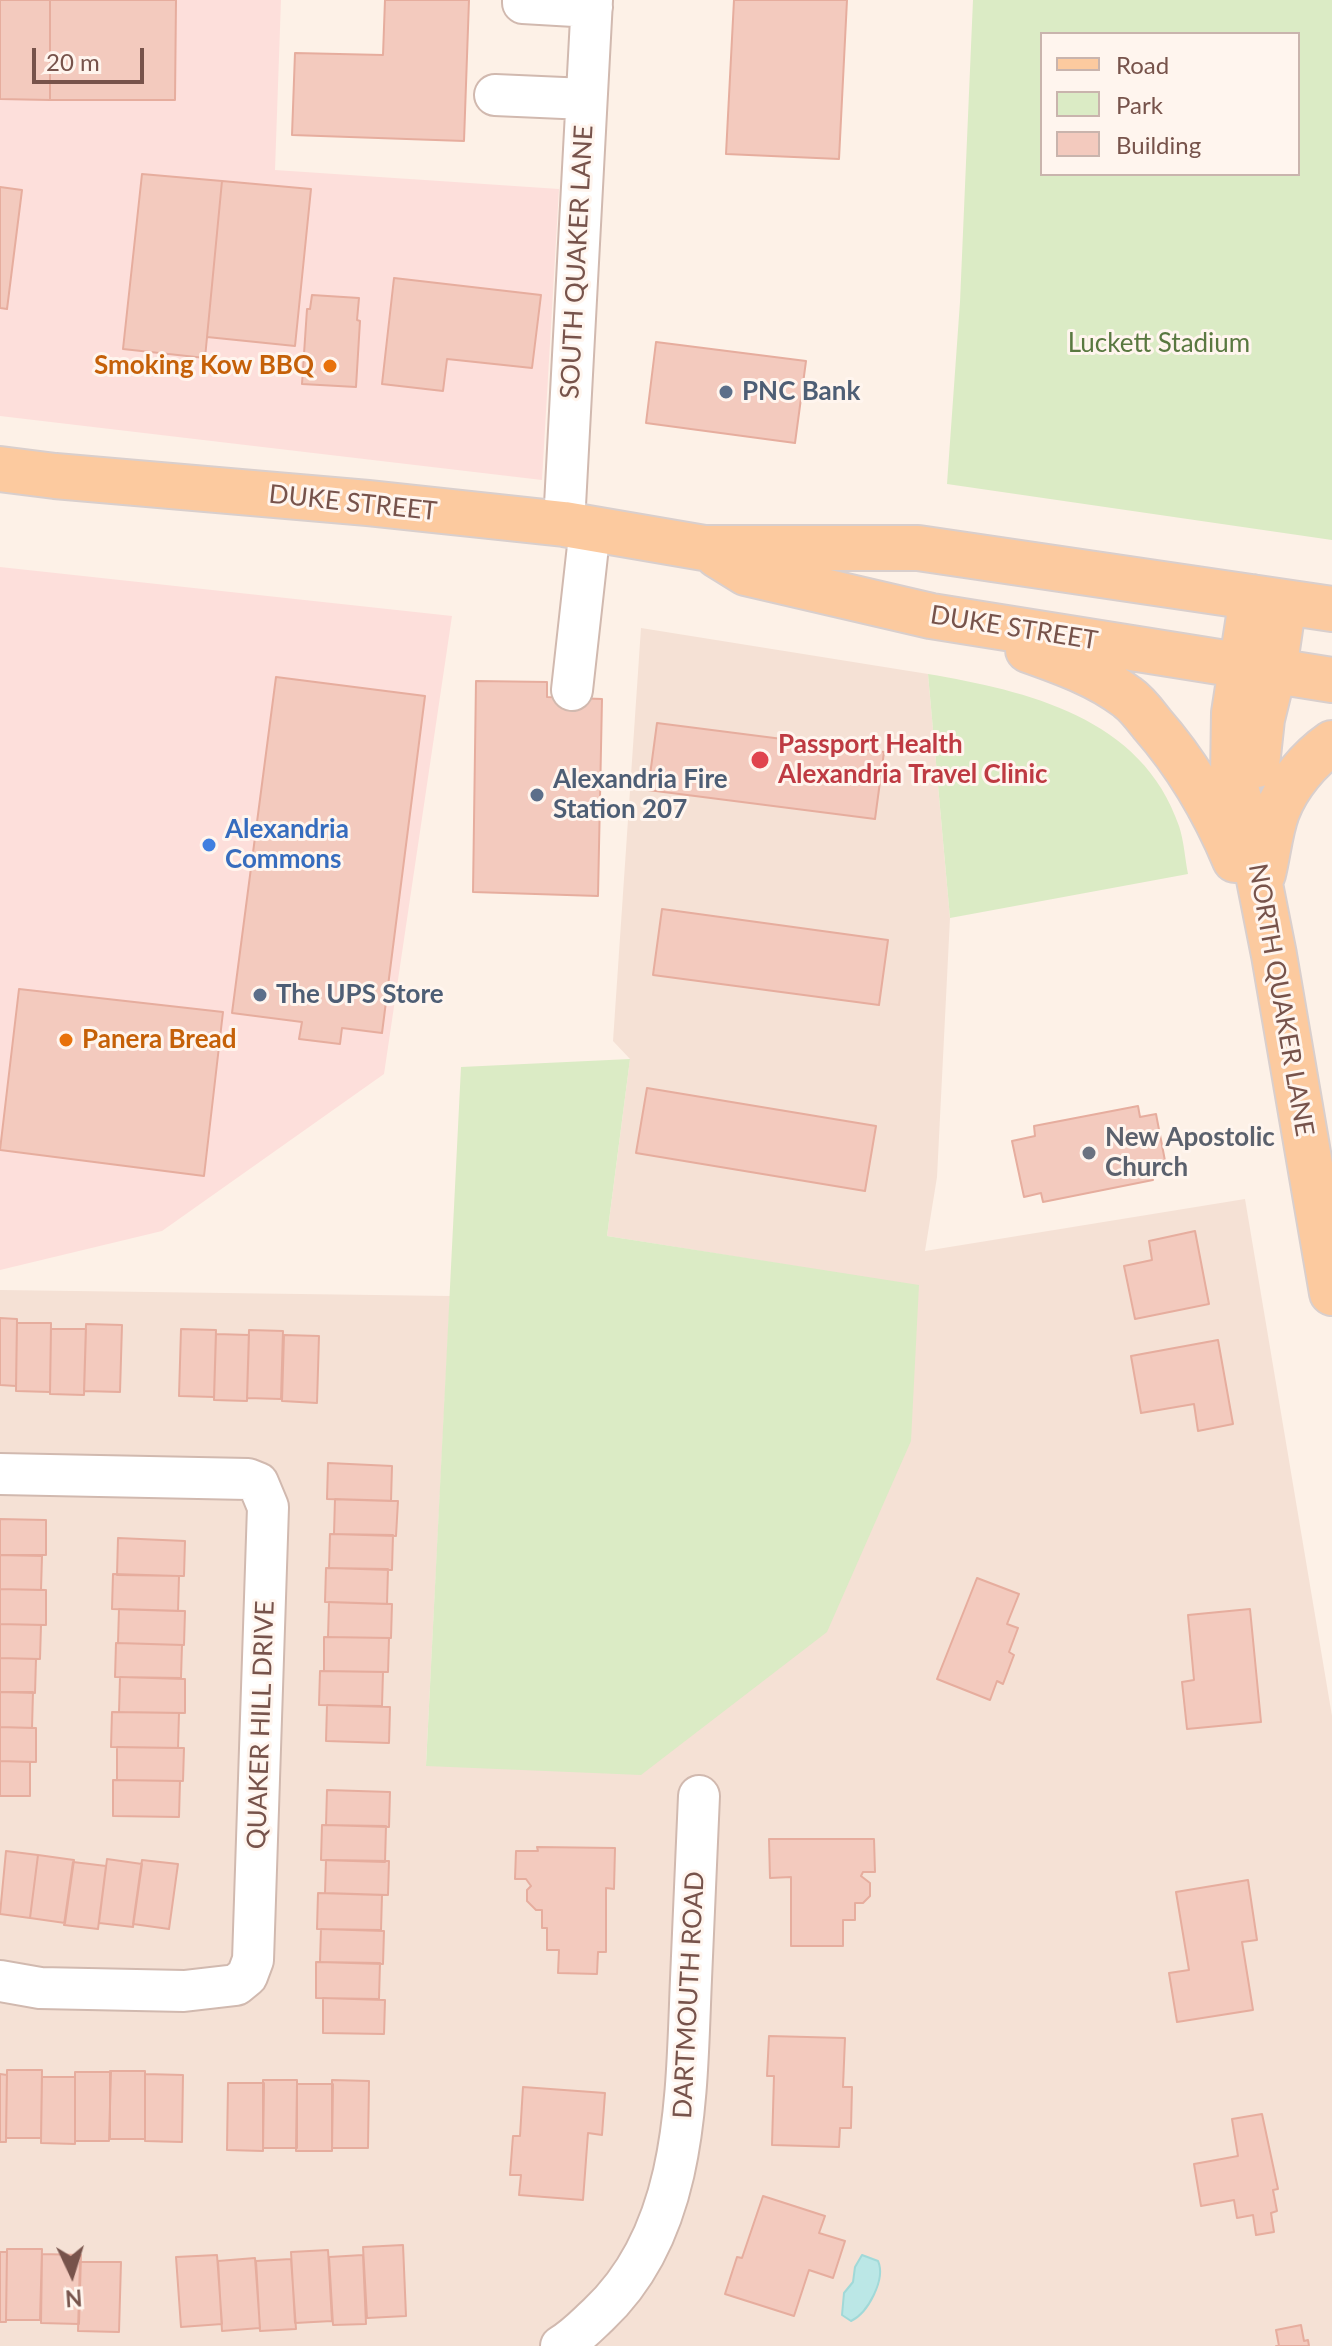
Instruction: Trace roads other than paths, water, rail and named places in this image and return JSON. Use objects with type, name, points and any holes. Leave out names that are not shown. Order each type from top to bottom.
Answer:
[{"type":"main road","name":"DUKE STREET","points":[[0,469],[577,526],[704,548],[918,548],[1332,609]]},
{"type":"main road","name":"DUKE STREET","points":[[704,548],[746,573],[931,616],[1332,680]]},
{"type":"main road","name":"NORTH QUAKER LANE","points":[[1268,600],[1257,667],[1262,719],[1257,762],[1263,824],[1256,869],[1274,955],[1332,1293]]},
{"type":"main road","points":[[931,616],[1088,673],[1129,698],[1192,775],[1220,824],[1274,955]]},
{"type":"main road","points":[[1256,869],[1277,811],[1300,772],[1332,743]]},
{"type":"street","points":[[523,0],[523,3],[592,4]]},
{"type":"street","name":"SOUTH QUAKER LANE","points":[[572,690],[586,99],[592,4]]},
{"type":"street","points":[[495,95],[586,99]]},
{"type":"street","name":"QUAKER HILL DRIVE","points":[[0,1474],[248,1479],[258,1483],[268,1507],[253,1960],[247,1976],[236,1985],[184,1991],[40,1988],[0,1981]]},
{"type":"street","name":"DARTMOUTH ROAD","points":[[561,2346],[611,2303],[647,2252],[662,2215],[686,2105],[699,1796]]},
{"type":"water","points":[[862,2255],[878,2261],[880,2277],[864,2311],[851,2321],[842,2315],[844,2293],[853,2282],[855,2267]]},
{"type":"place","name":"Smoking Kow BBQ","points":[[330,366]]},
{"type":"place","name":"PNC Bank","points":[[726,392]]},
{"type":"place","name":"Passport Health Alexandria Travel Clinic","points":[[760,760]]},
{"type":"place","name":"Alexandria Fire Station 207","points":[[537,795]]},
{"type":"place","name":"Alexandria Commons","points":[[209,845]]},
{"type":"place","name":"The UPS Store","points":[[260,995]]},
{"type":"place","name":"Panera Bread","points":[[66,1040]]},
{"type":"place","name":"New Apostolic Church","points":[[1089,1153]]},
{"type":"park label","name":"Luckett Stadium","points":[[1159,344]]}]
